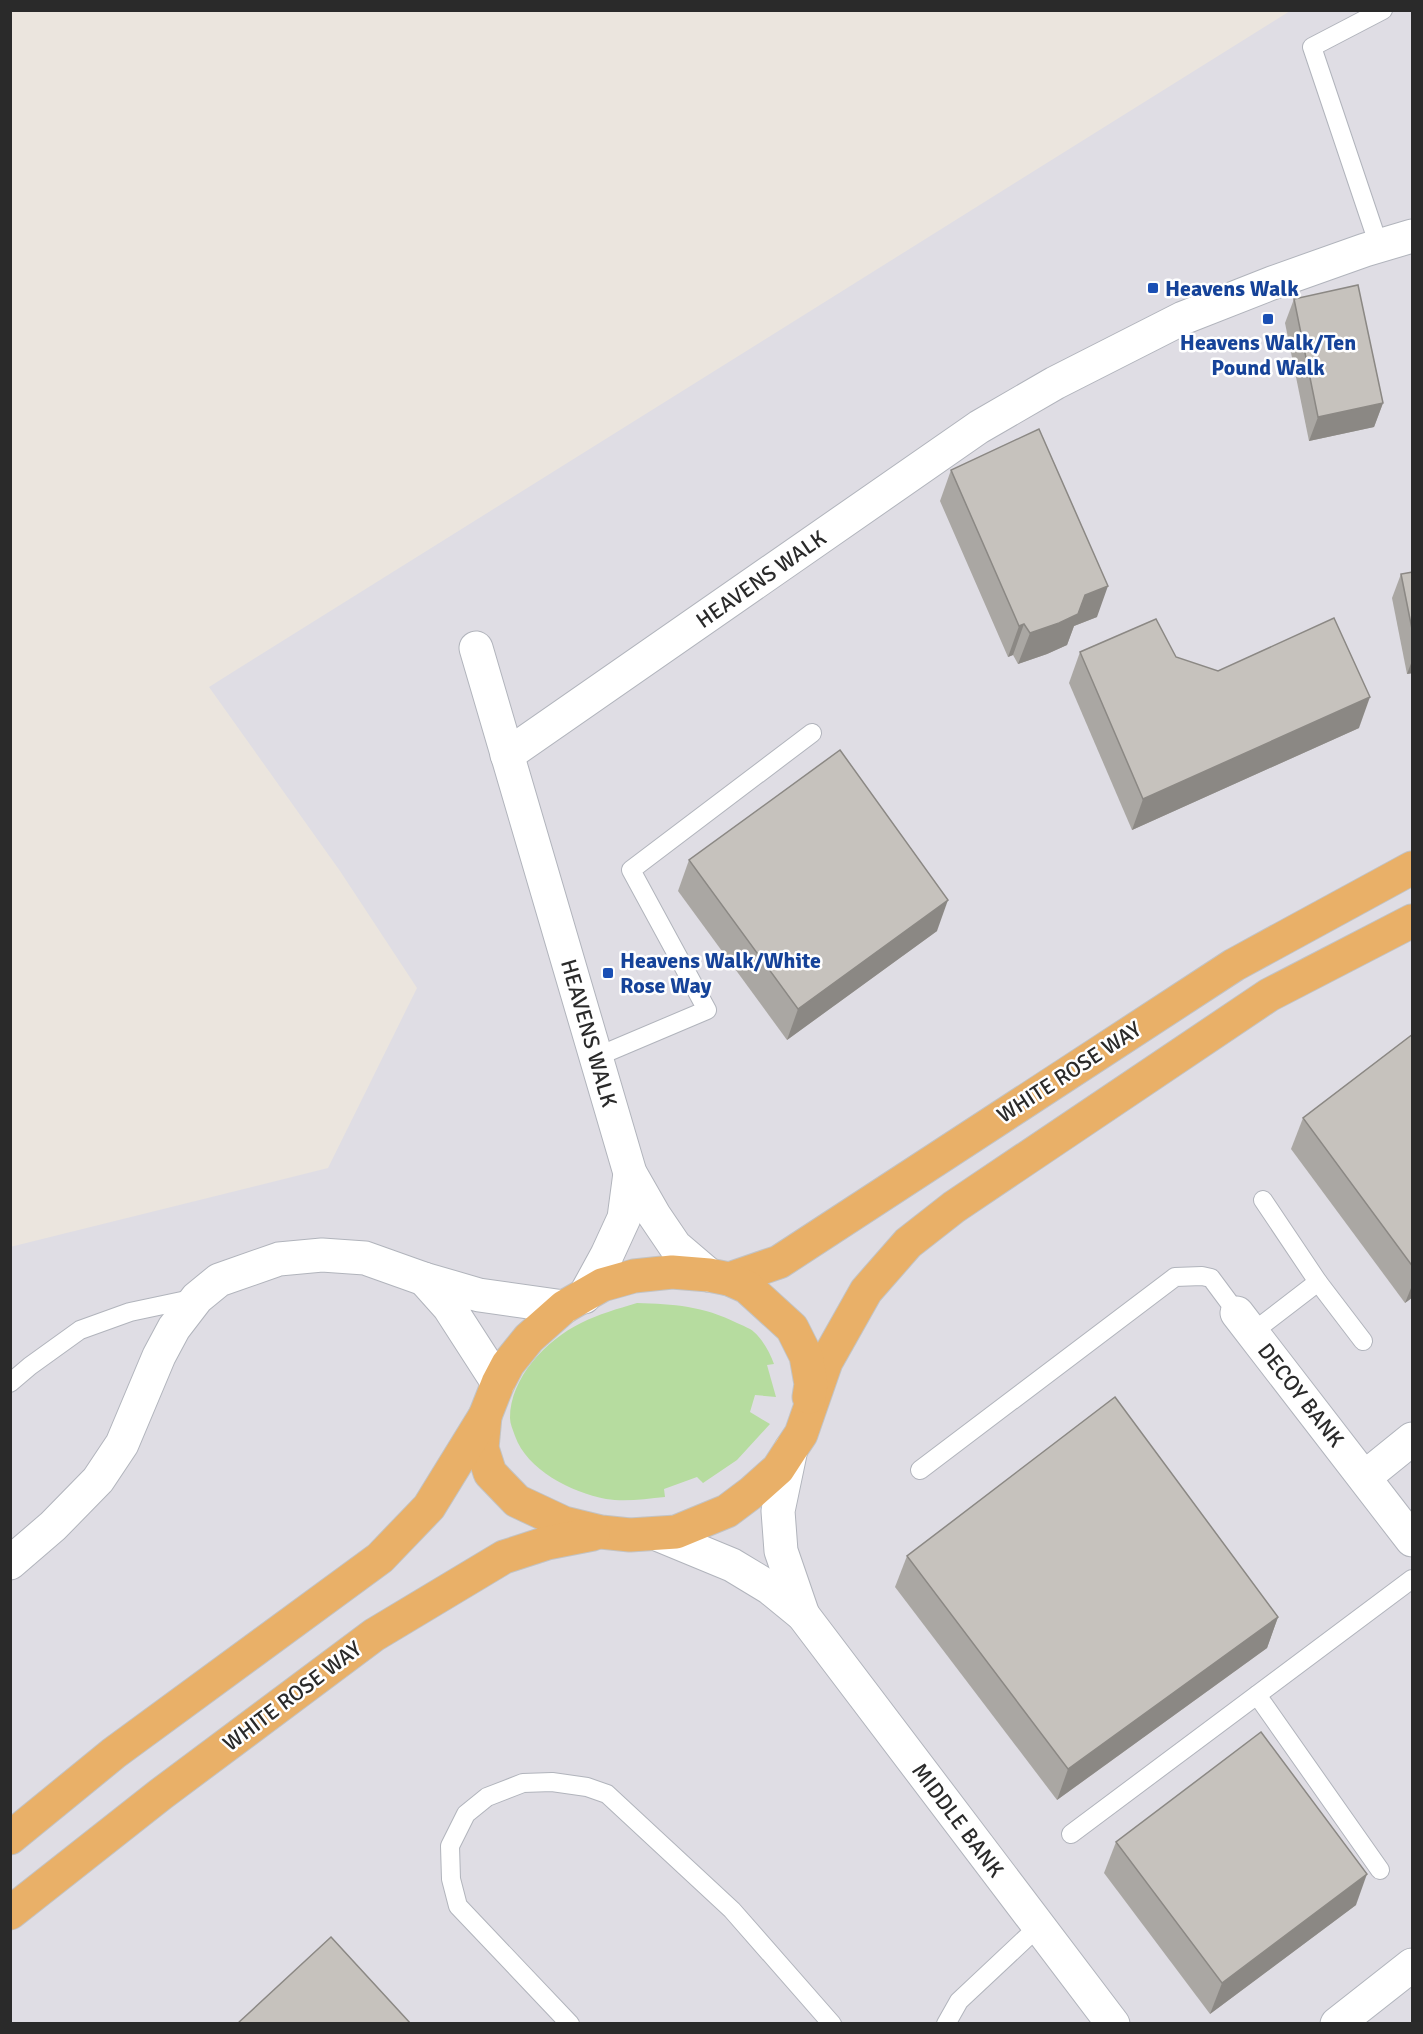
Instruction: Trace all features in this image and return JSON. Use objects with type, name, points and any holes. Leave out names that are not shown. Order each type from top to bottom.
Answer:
[{"type":"highway","name":"WHITE ROSE WAY","points":[[719,1277],[779,1262],[1234,964],[1413,868]]},
{"type":"highway","name":"WHITE ROSE WAY","points":[[485,1416],[482,1448],[490,1473],[518,1502],[564,1523],[601,1532],[630,1535],[657,1534],[676,1532],[727,1511],[778,1469],[801,1434],[826,1362],[866,1291],[908,1243],[954,1207],[1269,995],[1413,921]]},
{"type":"highway","name":"WHITE ROSE WAY","points":[[10,1838],[114,1753],[380,1557],[429,1507],[485,1416],[508,1364],[529,1338],[574,1302],[602,1286],[634,1275],[672,1272],[719,1277],[747,1287],[792,1328],[806,1356],[811,1384],[808,1411]]},
{"type":"highway","name":"WHITE ROSE WAY","points":[[10,1913],[161,1794],[374,1635],[504,1557],[547,1543],[601,1532]]},
{"type":"street","name":"HEAVENS WALK","points":[[507,755],[969,434],[1055,383],[1183,318],[1272,283],[1379,246],[1413,237]]},
{"type":"street","name":"HEAVENS WALK","points":[[476,648],[630,1173],[675,1246],[719,1277]]},
{"type":"street","name":"HEAVENS WALK","points":[[574,1302],[607,1255],[624,1218],[630,1173]]},
{"type":"street","points":[[10,1563],[53,1526],[98,1480],[122,1444],[159,1356],[174,1328],[197,1298],[219,1280],[279,1259],[322,1255],[365,1258],[479,1295],[574,1302]]},
{"type":"street","points":[[424,1279],[455,1316],[498,1383]]},
{"type":"street","name":"DECOY BANK","points":[[1245,1323],[1413,1540]]},
{"type":"street","points":[[1365,1477],[1413,1439]]},
{"type":"street","name":"MIDDLE BANK","points":[[791,1449],[778,1511],[781,1551],[804,1615]]},
{"type":"street","name":"MIDDLE BANK","points":[[657,1534],[732,1565],[770,1588],[804,1615],[1113,2024]]},
{"type":"street","points":[[1337,2024],[1413,1965]]},
{"type":"lane","points":[[1379,246],[1312,48],[1383,10]]},
{"type":"lane","points":[[596,1057],[707,1010],[631,870],[812,733]]},
{"type":"lane","points":[[1263,1200],[1318,1282],[1363,1341]]},
{"type":"lane","points":[[920,1470],[1175,1277],[1191,1275],[1211,1278],[1245,1323],[1318,1282]]},
{"type":"lane","points":[[10,1383],[80,1330],[130,1312],[197,1298]]},
{"type":"lane","points":[[1071,1834],[1413,1579]]},
{"type":"lane","points":[[1257,1695],[1380,1870]]},
{"type":"lane","points":[[570,2024],[458,1906],[451,1879],[450,1846],[466,1814],[487,1797],[524,1784],[552,1782],[586,1787],[607,1794],[732,1910],[832,2024]]},
{"type":"lane","points":[[946,2024],[959,2001],[1039,1926]]},
{"type":"shaded area","points":[[1290,11],[1412,11],[1412,2023],[11,2023],[10,1247],[328,1168],[417,988],[340,871],[209,687]]},
{"type":"green space","points":[[637,1303],[700,1309],[724,1317],[752,1331],[763,1343],[774,1364],[767,1365],[776,1397],[755,1395],[750,1412],[770,1424],[737,1460],[703,1483],[697,1477],[664,1489],[665,1497],[613,1500],[579,1491],[552,1478],[540,1469],[521,1448],[510,1418],[516,1389],[523,1375],[532,1362],[555,1339],[588,1320]]},
{"type":"building","points":[[1358,285],[1383,403],[1318,417],[1294,299]]},
{"type":"building","points":[[1039,429],[1108,586],[1085,595],[1078,614],[1030,633],[1024,624],[1019,626],[951,470]]},
{"type":"building","points":[[1413,572],[1413,634],[1401,574]]},
{"type":"building","points":[[1334,618],[1370,697],[1143,799],[1080,652],[1156,619],[1176,657],[1218,671]]},
{"type":"building","points":[[840,750],[948,900],[798,1009],[689,860]]},
{"type":"building","points":[[1413,1034],[1413,1267],[1303,1118]]},
{"type":"building","points":[[1115,1397],[1278,1617],[1068,1769],[907,1556]]},
{"type":"building","points":[[1261,1732],[1367,1874],[1222,1983],[1116,1842]]},
{"type":"building","points":[[331,1937],[411,2024],[237,2024]]},
{"type":"place","name":"Heavens Walk","points":[[1153,288]]},
{"type":"place","name":"Heavens Walk/Ten Pound Walk","points":[[1268,319]]},
{"type":"place","name":"Heavens Walk/White Rose Way","points":[[608,973]]}]
